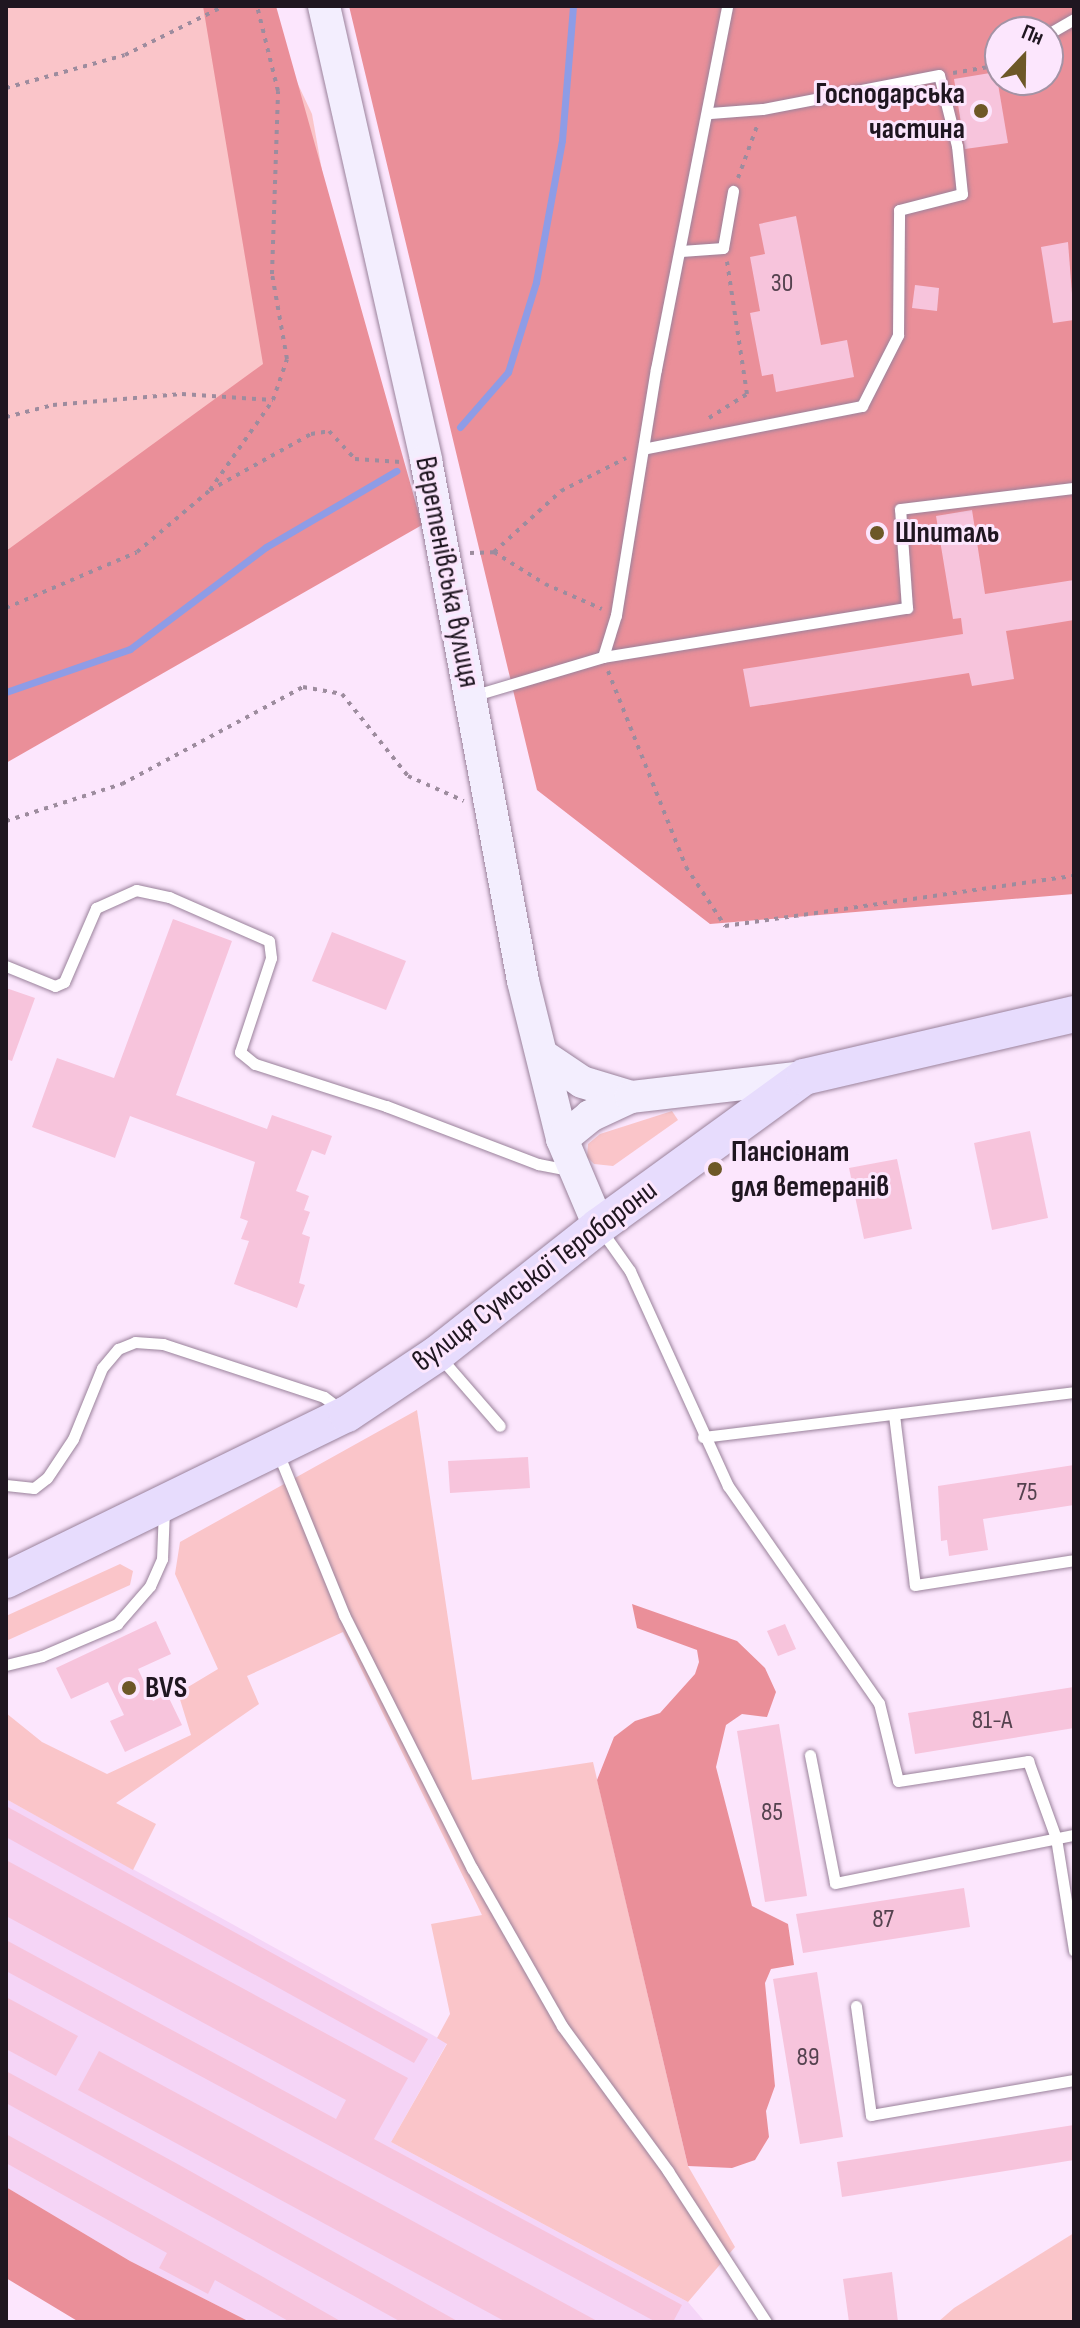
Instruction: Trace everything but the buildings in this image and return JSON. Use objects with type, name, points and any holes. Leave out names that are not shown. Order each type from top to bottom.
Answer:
[{"type":"main road","name":"вулиця Сумської Тероборони","points":[[6,1580],[278,1452],[347,1414],[437,1354],[599,1226],[804,1077],[1074,1014]]},
{"type":"street","name":"Веретенівська вулиця","points":[[324,6],[426,460],[523,981],[562,1139],[573,1171],[599,1226]]},
{"type":"street","points":[[542,1055],[582,1082],[631,1097]]},
{"type":"street","points":[[562,1139],[590,1116],[631,1097],[804,1077]]},
{"type":"lane","points":[[603,657],[616,615],[647,448],[656,369],[710,113],[727,6]]},
{"type":"lane","points":[[647,448],[862,406],[898,335],[899,210],[962,194],[957,146],[939,75],[762,109],[710,113]]},
{"type":"lane","points":[[681,251],[723,248],[733,191]]},
{"type":"lane","points":[[471,696],[603,657],[667,651],[907,608],[900,509],[1074,488]]},
{"type":"lane","points":[[6,966],[55,986],[64,982],[96,908],[136,890],[169,897],[269,941],[271,958],[240,1052],[255,1064],[386,1106],[538,1164],[573,1171]]},
{"type":"lane","points":[[599,1226],[630,1271],[703,1437],[728,1486],[879,1703],[898,1781],[1028,1761],[1056,1838],[1074,1951]]},
{"type":"lane","points":[[6,1485],[34,1488],[47,1478],[73,1439],[102,1368],[118,1349],[135,1342],[163,1344],[324,1397],[347,1414]]},
{"type":"lane","points":[[437,1354],[500,1426]]},
{"type":"lane","points":[[703,1437],[1074,1392]]},
{"type":"lane","points":[[894,1415],[915,1585],[1074,1560]]},
{"type":"lane","points":[[278,1452],[344,1615],[472,1868],[562,2026],[668,2171],[766,2322]]},
{"type":"lane","points":[[6,1665],[42,1656],[117,1624],[150,1586],[162,1559],[165,1506]]},
{"type":"lane","points":[[810,1755],[835,1883],[1074,1835]]},
{"type":"lane","points":[[856,2006],[871,2115],[1074,2080]]},
{"type":"path","points":[[6,88],[125,55],[224,6]]},
{"type":"path","points":[[210,490],[273,400],[287,359],[272,274],[278,91],[257,6]]},
{"type":"path","points":[[939,75],[984,68]]},
{"type":"path","points":[[733,191],[762,109]]},
{"type":"path","points":[[672,445],[747,394],[727,261]]},
{"type":"path","points":[[6,417],[53,405],[182,394],[273,400]]},
{"type":"path","points":[[6,608],[137,552],[210,490],[311,434],[329,431],[355,459],[379,464],[426,460]]},
{"type":"path","points":[[494,552],[561,491],[647,448]]},
{"type":"path","points":[[444,554],[494,552],[545,584],[616,615]]},
{"type":"path","points":[[603,657],[686,867],[725,926],[1074,876]]},
{"type":"path","points":[[6,821],[122,784],[303,687],[342,694],[408,776],[494,815]]},
{"type":"shaded area","points":[[6,6],[261,6],[312,114],[378,488],[6,709]]},
{"type":"shaded area","points":[[203,6],[276,6],[422,525],[6,763],[6,551],[263,364]]},
{"type":"shaded area","points":[[349,6],[1074,6],[1074,894],[710,924],[537,790]]},
{"type":"shaded area","points":[[672,1111],[678,1120],[613,1166],[594,1164],[587,1157],[588,1144],[600,1134]]},
{"type":"shaded area","points":[[417,1410],[472,1780],[593,1762],[688,2166],[735,2247],[688,2302],[391,2142],[447,2044],[437,2038],[450,2014],[431,1924],[482,1915],[343,1632],[247,1676],[259,1704],[116,1803],[156,1824],[133,1870],[6,1799],[6,1713],[42,1742],[107,1774],[191,1735],[178,1693],[218,1669],[175,1574],[180,1542]]},
{"type":"shaded area","points":[[120,1564],[133,1571],[130,1585],[6,1641],[6,1616]]},
{"type":"shaded area","points":[[632,1604],[737,1641],[765,1668],[776,1692],[767,1717],[742,1714],[726,1725],[716,1767],[752,1906],[788,1924],[794,1965],[771,1969],[765,1983],[775,2086],[766,2111],[769,2137],[755,2160],[732,2168],[688,2166],[597,1780],[614,1737],[635,1721],[660,1713],[695,1674],[699,1662],[697,1650],[637,1628]]},
{"type":"shaded area","points":[[6,1799],[447,2043],[391,2142],[688,2302],[705,2322],[250,2322],[130,2261],[6,2187]]},
{"type":"shaded area","points":[[6,2187],[130,2261],[250,2322],[79,2322],[6,2278]]},
{"type":"shaded area","points":[[1074,2233],[1074,2322],[938,2322],[954,2308]]},
{"type":"waterway","points":[[460,427],[508,372],[536,282],[562,140],[573,6]]},
{"type":"waterway","points":[[6,692],[130,649],[266,547],[396,471]]},
{"type":"place","name":"Господарська частина","points":[[981,111]]},
{"type":"place","name":"Шпиталь","points":[[877,533]]},
{"type":"place","name":"Пансіонат для ветеранів","points":[[715,1169]]},
{"type":"place","name":"BVS","points":[[129,1688]]}]
